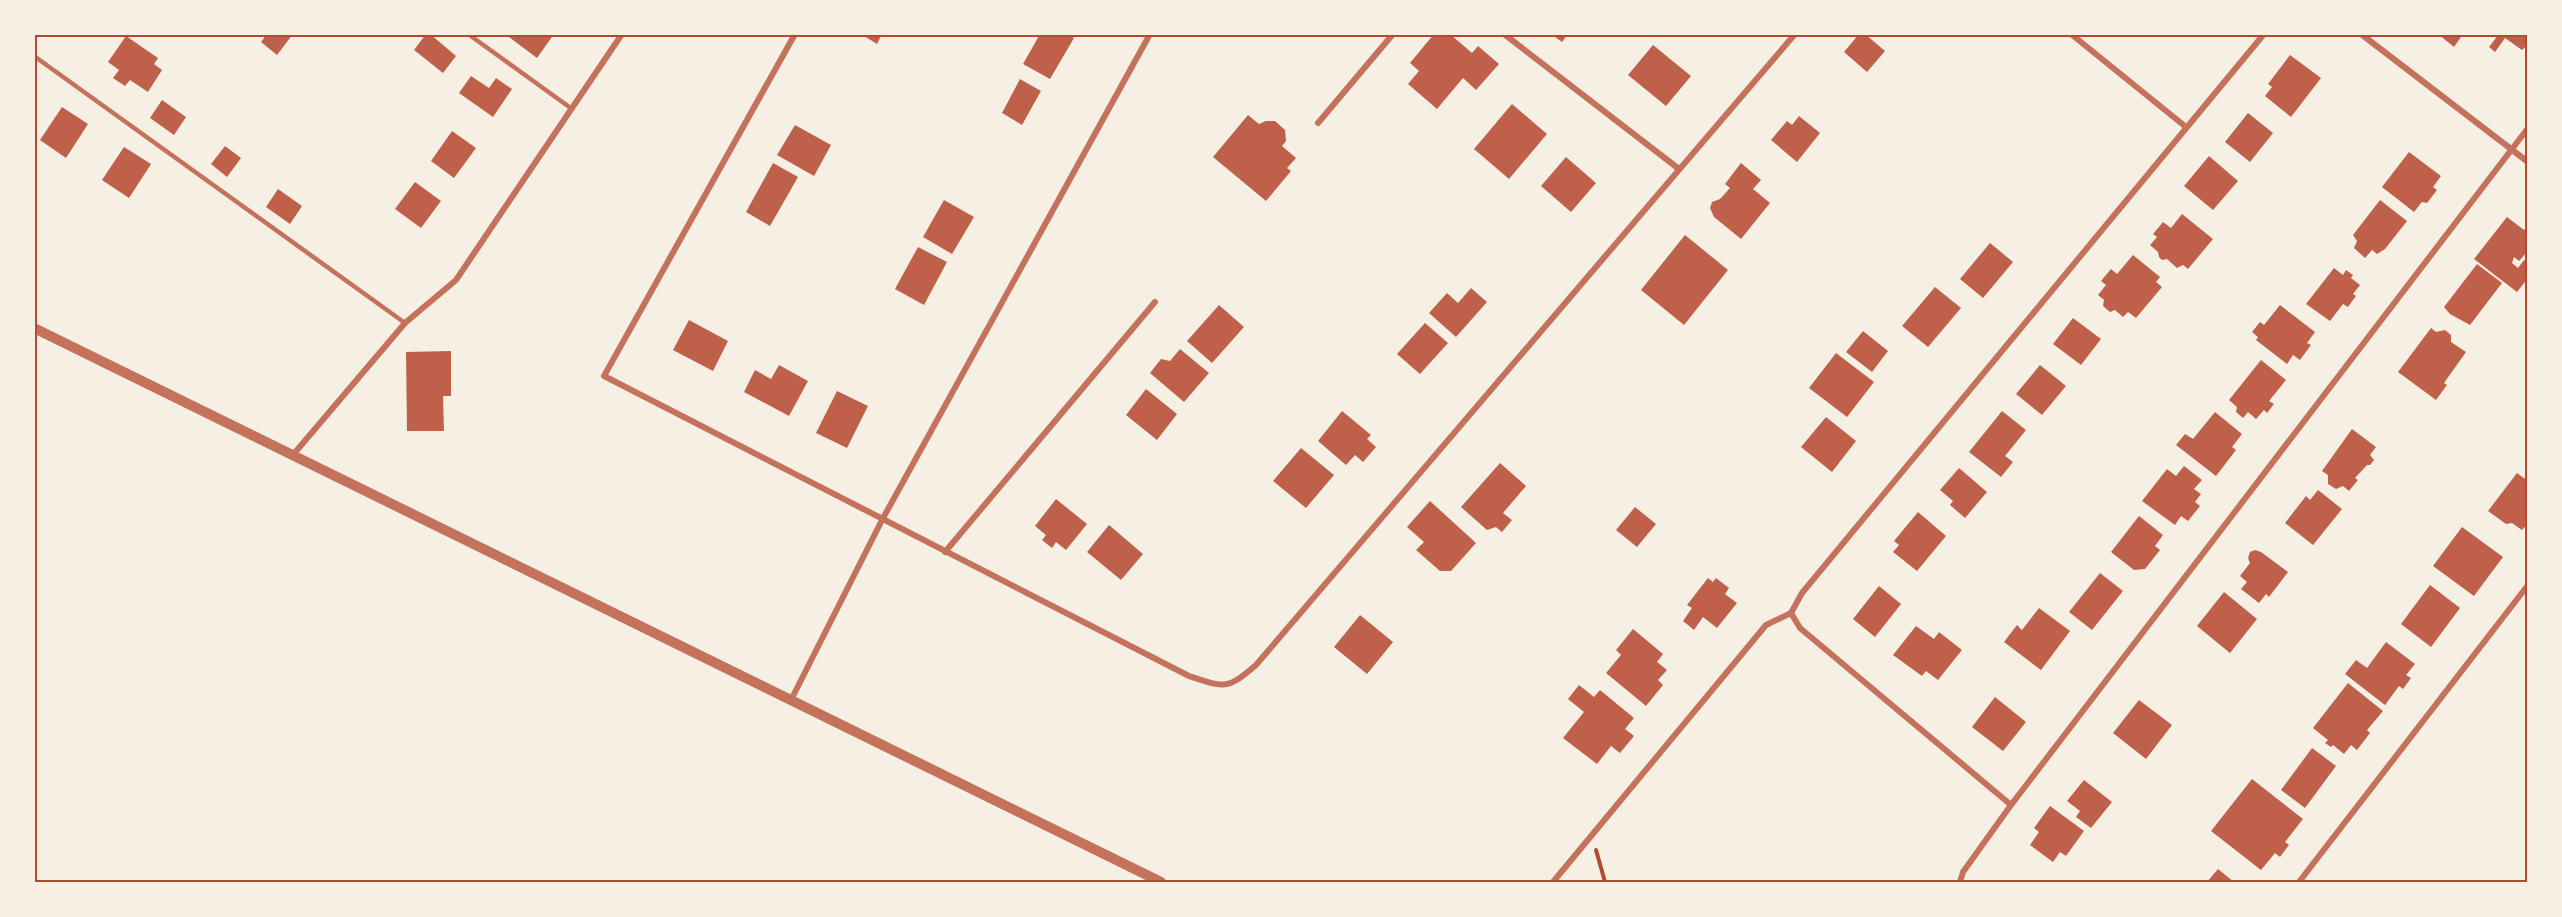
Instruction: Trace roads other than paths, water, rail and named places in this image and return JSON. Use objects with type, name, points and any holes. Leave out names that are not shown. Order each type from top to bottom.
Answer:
[{"type":"street","points":[[292,457],[405,323],[456,280],[622,34]]},
{"type":"street","points":[[795,34],[604,376],[1189,676],[1217,685],[1234,683],[1256,665],[1795,34]]},
{"type":"street","points":[[791,701],[882,520],[1150,34]]},
{"type":"street","points":[[1318,123],[1393,34]]},
{"type":"street","points":[[1504,34],[1679,169]]},
{"type":"street","points":[[2071,34],[2186,127]]},
{"type":"street","points":[[1553,882],[1766,625],[1791,613],[1809,584],[2264,34]]},
{"type":"street","points":[[2361,34],[2528,162]]},
{"type":"street","points":[[1960,882],[1963,872],[2011,805],[2528,128]]},
{"type":"street","points":[[945,552],[1155,302]]},
{"type":"street","points":[[34,328],[292,457],[1161,882]]},
{"type":"street","points":[[2299,882],[2528,585]]},
{"type":"street","points":[[1791,613],[1800,628],[2011,805]]},
{"type":"lane","points":[[468,34],[572,109]]},
{"type":"lane","points":[[34,56],[405,323]]}]
